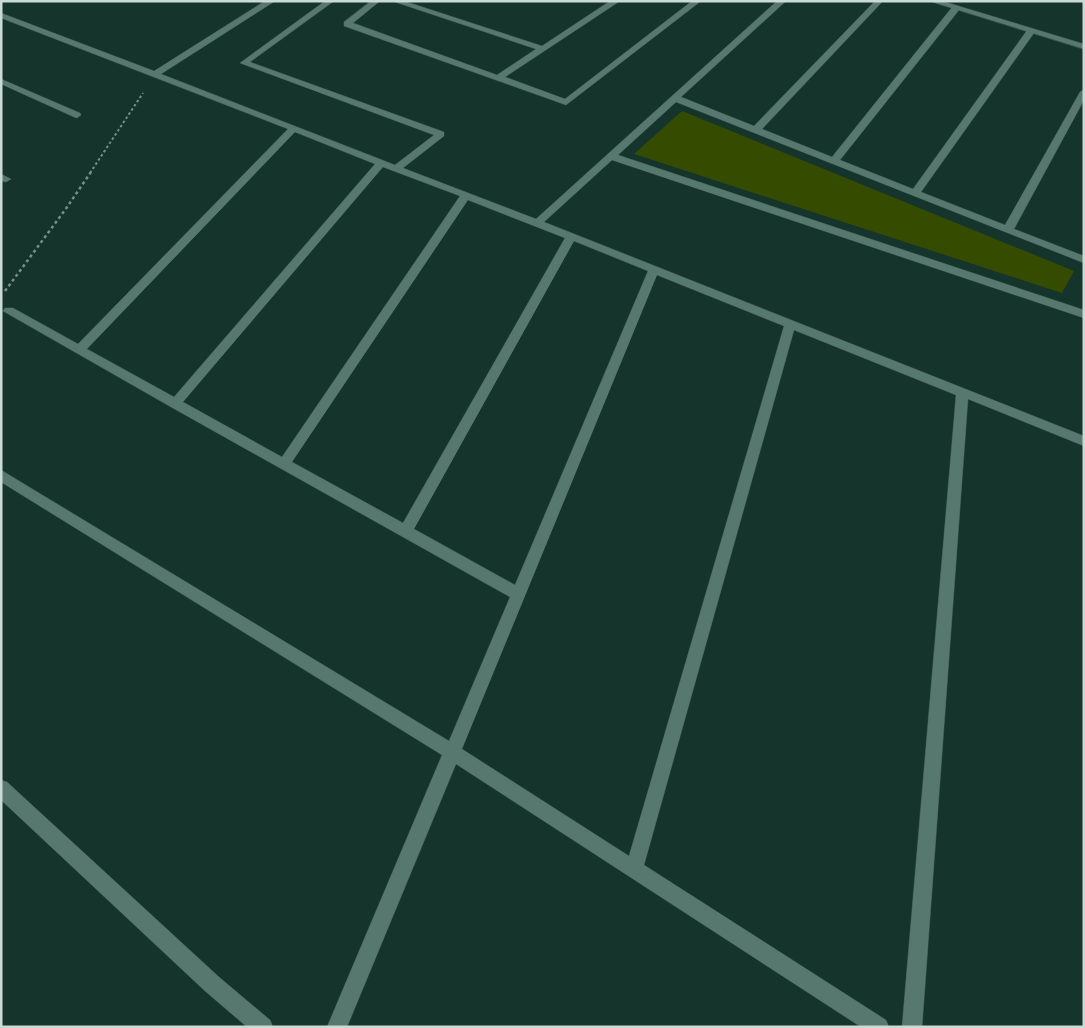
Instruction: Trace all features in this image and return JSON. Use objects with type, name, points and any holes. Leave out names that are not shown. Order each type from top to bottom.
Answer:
[{"type":"street","points":[[154,75],[271,1]]},
{"type":"street","points":[[330,1],[244,63],[441,134],[395,169]]},
{"type":"street","points":[[376,1],[347,24],[566,102],[697,1]]},
{"type":"street","points":[[396,1],[543,48]]},
{"type":"street","points":[[498,78],[616,1]]},
{"type":"street","points":[[537,223],[782,1]]},
{"type":"street","points":[[756,130],[879,1]]},
{"type":"street","points":[[933,1],[1084,47]]},
{"type":"street","points":[[834,161],[956,8]]},
{"type":"street","points":[[1,15],[537,223],[1084,441]]},
{"type":"street","points":[[914,193],[1031,31]]},
{"type":"street","points":[[1,81],[77,115]]},
{"type":"street","points":[[1008,230],[1084,92]]},
{"type":"street","points":[[675,98],[1084,260]]},
{"type":"street","points":[[79,350],[293,129]]},
{"type":"street","points":[[611,156],[1084,314]]},
{"type":"street","points":[[175,404],[381,163]]},
{"type":"street","points":[[284,464],[465,196]]},
{"type":"street","points":[[406,532],[571,237]]},
{"type":"street","points":[[337,1027],[654,270]]},
{"type":"street","points":[[9,311],[518,594]]},
{"type":"street","points":[[634,870],[790,324]]},
{"type":"street","points":[[912,1027],[962,392]]},
{"type":"street","points":[[1,475],[452,752],[879,1027]]},
{"type":"street","points":[[1,788],[212,984],[263,1027]]},
{"type":"path","points":[[1,296],[65,210],[154,75]]},
{"type":"green space","points":[[682,111],[1074,271],[1062,293],[634,154]]}]
